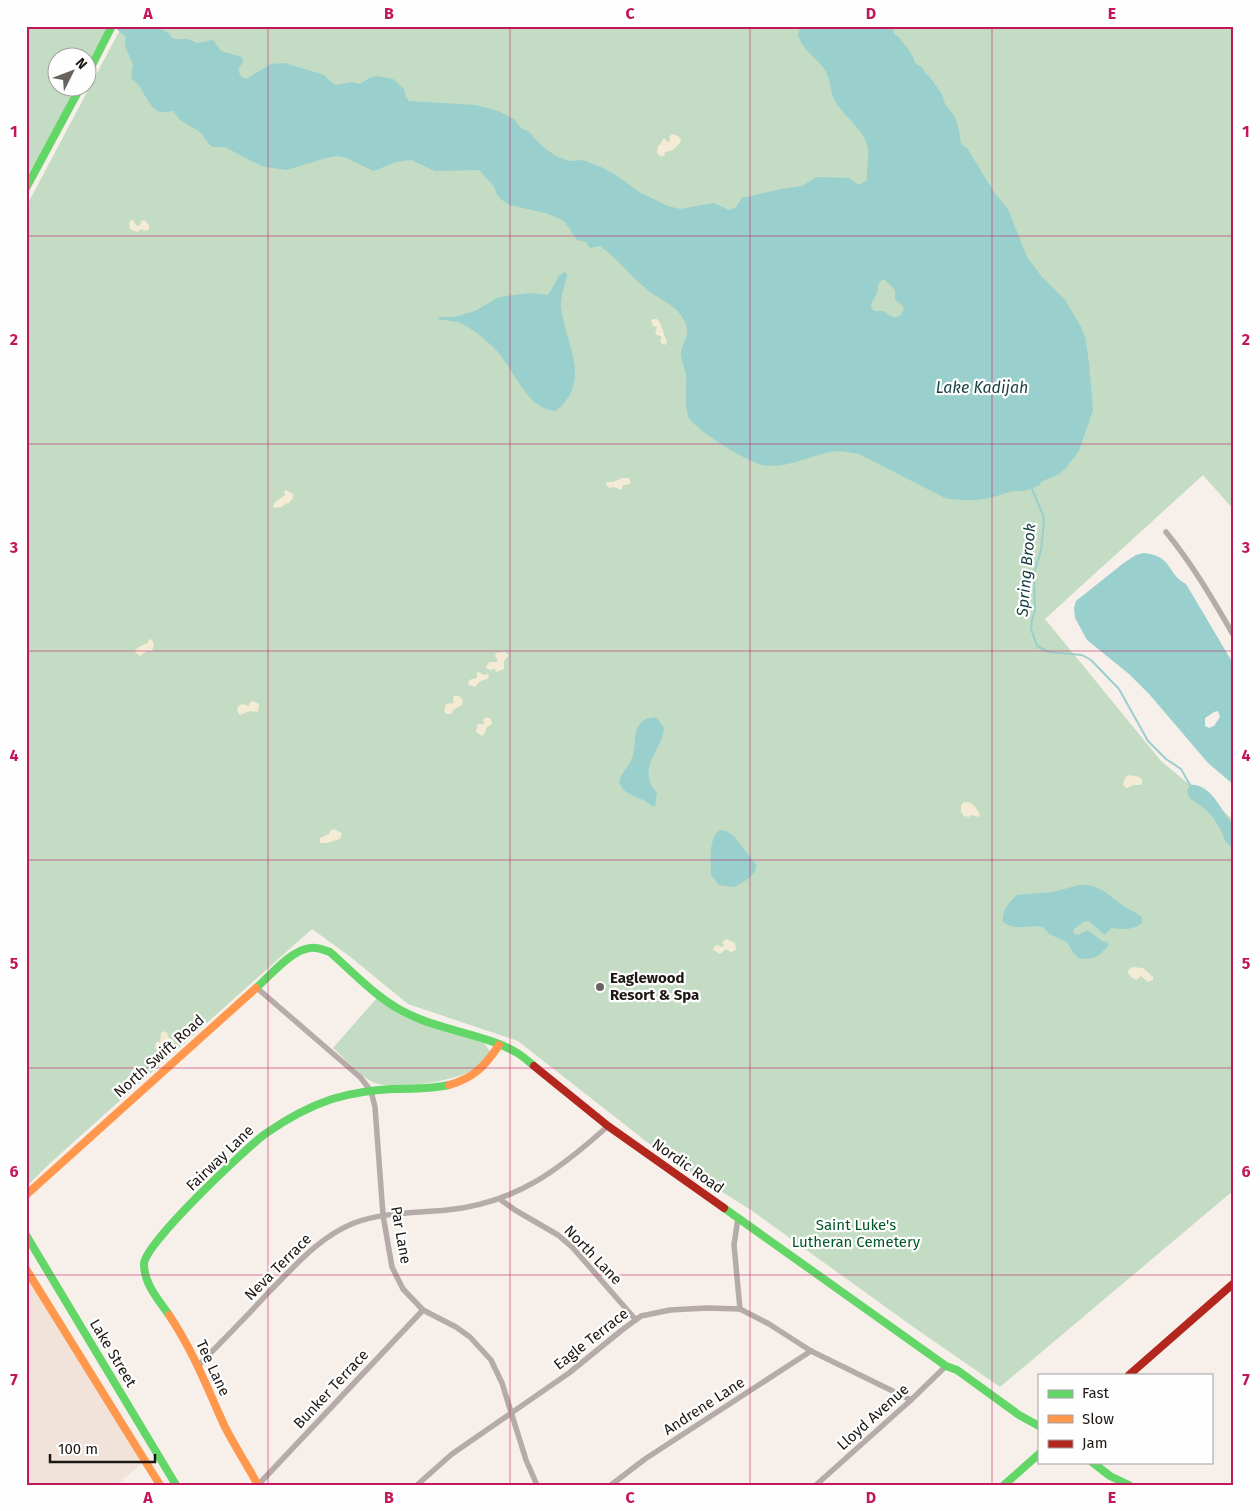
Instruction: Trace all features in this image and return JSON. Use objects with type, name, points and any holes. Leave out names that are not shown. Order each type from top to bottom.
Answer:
[{"type":"street","points":[[98,54],[112,26]]},
{"type":"street","points":[[26,188],[75,98]]},
{"type":"street","points":[[1166,532],[1203,582],[1234,636]]},
{"type":"street","name":"North Swift Road","points":[[26,1195],[294,954],[304,949],[315,948]]},
{"type":"street","name":"Nordic Road","points":[[315,948],[330,952],[401,1011],[416,1018],[499,1045],[519,1054],[608,1126],[946,1366],[957,1370],[1038,1425]]},
{"type":"street","points":[[257,988],[360,1077],[371,1091]]},
{"type":"street","name":"Fairway Lane","points":[[144,1263],[153,1245],[233,1160],[259,1137],[290,1117],[316,1105],[350,1094],[371,1091],[433,1089],[459,1081],[481,1069],[489,1062],[499,1045]]},
{"type":"street","name":"Par Lane","points":[[371,1091],[375,1107],[383,1215],[391,1262],[397,1278],[403,1289],[423,1310],[456,1327],[480,1346],[498,1372],[526,1460],[537,1485]]},
{"type":"street","name":"Neva Terrace","points":[[198,1366],[312,1249],[339,1230],[383,1215],[448,1210],[501,1200],[559,1167],[608,1126]]},
{"type":"street","name":"North Lane","points":[[501,1200],[514,1210],[558,1235],[573,1248],[636,1320]]},
{"type":"street","points":[[738,1218],[734,1245],[740,1309]]},
{"type":"street","name":"Lake Street","points":[[26,1235],[176,1485]]},
{"type":"street","name":"Tee Lane","points":[[144,1263],[149,1286],[171,1317],[198,1366],[225,1427],[258,1485]]},
{"type":"street","name":"Lake Street","points":[[26,1269],[160,1485]]},
{"type":"street","points":[[1130,1374],[1234,1283]]},
{"type":"street","name":"Eagle Terrace","points":[[417,1485],[452,1454],[569,1374],[636,1320],[642,1316],[670,1310],[740,1309],[769,1324],[811,1351],[911,1400]]},
{"type":"street","name":"Bunker Terrace","points":[[258,1485],[423,1310]]},
{"type":"street","name":"Andrene Lane","points":[[611,1485],[645,1459],[811,1351]]},
{"type":"street","name":"Lloyd Avenue","points":[[816,1485],[946,1366]]},
{"type":"street","points":[[1004,1485],[1038,1455]]},
{"type":"street","points":[[1095,1464],[1110,1476],[1129,1485]]},
{"type":"shaded area","points":[[26,1274],[142,1463],[117,1485],[26,1485]]},
{"type":"green space","points":[[26,26],[111,26],[98,50],[98,48],[48,48],[48,98],[71,98],[26,178]]},
{"type":"green space","name":"Saint Luke's Lutheran Cemetery","points":[[122,26],[1234,26],[1234,510],[1203,475],[1045,619],[1161,761],[1196,790],[1211,799],[1234,821],[1234,1190],[1000,1387],[751,1210],[647,1142],[518,1041],[408,1004],[348,955],[312,929],[49,1164],[26,1187],[26,207],[84,98],[98,98],[98,71]]},
{"type":"green space","points":[[377,998],[397,1013],[409,1019],[484,1043],[490,1051],[485,1061],[459,1076],[440,1081],[402,1085],[375,1083],[358,1072],[333,1048]]},
{"type":"sand","points":[[672,134],[681,139],[680,143],[673,150],[665,152],[664,156],[660,156],[657,153],[658,145],[660,145],[663,139],[667,142],[670,141],[669,137]]},
{"type":"sand","points":[[131,220],[137,226],[144,220],[149,225],[149,229],[145,231],[142,229],[137,232],[130,229],[129,223]]},
{"type":"sand","points":[[657,319],[660,323],[667,342],[665,345],[660,341],[662,337],[655,334],[657,327],[653,326],[651,320]]},
{"type":"sand","points":[[622,478],[629,478],[631,483],[623,485],[621,490],[614,487],[609,488],[606,484],[606,482],[613,482]]},
{"type":"sand","points":[[286,490],[293,494],[293,498],[282,507],[274,508],[275,502],[285,495],[284,491]]},
{"type":"sand","points":[[149,639],[154,644],[152,651],[147,651],[140,656],[135,650],[148,643]]},
{"type":"sand","points":[[505,652],[509,655],[504,661],[504,669],[496,672],[494,668],[492,670],[487,669],[486,667],[489,662],[497,662],[496,653]]},
{"type":"sand","points":[[477,671],[484,675],[488,674],[489,678],[479,682],[475,687],[468,685],[469,680],[477,678]]},
{"type":"sand","points":[[454,696],[459,696],[463,700],[462,705],[453,710],[451,714],[446,714],[444,710],[446,704],[454,703]]},
{"type":"sand","points":[[253,701],[259,704],[258,712],[250,711],[240,715],[237,711],[238,706],[242,704],[249,706],[250,702]]},
{"type":"sand","points":[[486,717],[491,719],[492,724],[486,728],[482,736],[476,732],[478,724],[485,724],[483,720]]},
{"type":"sand","points":[[1130,775],[1140,777],[1142,784],[1126,788],[1123,785],[1125,777]]},
{"type":"sand","points":[[964,802],[974,805],[980,814],[979,817],[964,816],[961,812],[961,805]]},
{"type":"sand","points":[[334,829],[342,833],[340,839],[320,843],[320,838],[329,834]]},
{"type":"sand","points":[[726,939],[735,943],[736,950],[731,952],[726,949],[720,954],[713,950],[717,945],[723,947],[722,942]]},
{"type":"sand","points":[[1132,967],[1143,968],[1153,977],[1153,980],[1148,982],[1141,976],[1136,980],[1131,977],[1128,970]]},
{"type":"sand","points":[[164,1031],[169,1038],[174,1040],[167,1046],[162,1045],[161,1049],[158,1050],[155,1048],[156,1042],[160,1042],[161,1033]]},
{"type":"water","name":"Lake Kadijah","points":[[113,26],[151,26],[168,32],[175,39],[188,39],[197,43],[213,40],[221,51],[242,57],[243,62],[238,69],[240,75],[246,79],[271,64],[285,63],[324,75],[335,85],[352,82],[360,84],[371,77],[377,76],[393,79],[404,89],[409,101],[476,105],[498,111],[514,119],[522,129],[528,131],[543,147],[556,156],[569,161],[583,160],[601,167],[616,175],[639,192],[668,206],[680,209],[714,203],[729,210],[735,208],[742,198],[802,186],[817,177],[849,178],[857,184],[867,180],[868,154],[865,139],[835,101],[826,72],[803,46],[798,35],[801,26],[891,26],[895,35],[898,36],[910,52],[915,63],[923,68],[942,94],[945,104],[955,117],[961,144],[967,148],[994,192],[1008,209],[1027,257],[1042,277],[1065,300],[1085,336],[1093,410],[1079,451],[1065,469],[1059,474],[1041,482],[1040,485],[1031,489],[969,500],[945,498],[859,454],[840,451],[829,452],[780,465],[772,466],[756,463],[710,437],[692,422],[688,416],[686,374],[681,356],[687,331],[681,314],[644,287],[600,246],[590,248],[586,242],[577,240],[564,221],[545,213],[510,205],[498,196],[493,185],[479,170],[435,171],[411,160],[396,162],[374,171],[344,157],[337,156],[287,170],[265,167],[225,147],[213,147],[200,132],[180,120],[173,111],[161,112],[152,106],[139,86],[131,79],[133,64],[125,46],[126,37]],"holes":[[[884,279],[895,290],[895,300],[904,309],[901,315],[895,318],[884,311],[872,309],[871,304],[881,281]]]},
{"type":"water","points":[[565,271],[567,275],[561,306],[574,361],[575,374],[573,387],[567,399],[556,411],[535,403],[499,354],[476,332],[457,322],[438,319],[439,317],[454,317],[475,311],[499,297],[529,293],[548,295],[559,276]]},
{"type":"water","points":[[1144,553],[1160,558],[1186,584],[1234,665],[1234,785],[1208,763],[1150,695],[1129,674],[1087,640],[1075,618],[1074,608],[1076,601],[1136,555]],"holes":[[[1218,711],[1220,717],[1214,726],[1209,728],[1205,726],[1205,718],[1214,712]]]},
{"type":"water","points":[[654,717],[658,719],[664,728],[649,768],[651,784],[657,793],[655,806],[652,806],[626,792],[622,788],[620,781],[630,763],[637,728],[640,723]]},
{"type":"water","points":[[1190,785],[1202,787],[1208,791],[1233,825],[1234,851],[1226,842],[1212,816],[1190,799],[1187,792]]},
{"type":"water","points":[[720,830],[734,836],[756,865],[751,876],[734,887],[719,885],[711,875],[712,844]]},
{"type":"water","points":[[1079,885],[1100,889],[1142,917],[1142,923],[1131,928],[1111,928],[1105,935],[1089,921],[1083,922],[1074,929],[1073,933],[1078,935],[1088,930],[1109,945],[1093,958],[1081,959],[1074,954],[1067,942],[1049,934],[1043,927],[1013,927],[1003,922],[1005,910],[1017,895],[1053,892]]},
{"type":"waterway","name":"Spring Brook","points":[[1032,489],[1044,522],[1041,550],[1034,574],[1035,610],[1031,629],[1037,646],[1049,652],[1082,655],[1091,660],[1119,689],[1148,741],[1166,759],[1181,769],[1190,785]]},
{"type":"traffic: fast","points":[[98,53],[112,26]]},
{"type":"traffic: fast","points":[[26,188],[75,98]]},
{"type":"traffic: fast","points":[[256,988],[281,964],[296,953],[310,948],[320,949],[330,952],[391,1005],[427,1022],[482,1038],[508,1048],[534,1066]]},
{"type":"traffic: fast","points":[[169,1315],[152,1291],[146,1278],[144,1264],[148,1253],[160,1237],[197,1197],[265,1134],[289,1119],[323,1102],[354,1093],[449,1085]]},
{"type":"traffic: fast","points":[[724,1208],[946,1366],[957,1370],[1019,1415],[1038,1425]]},
{"type":"traffic: fast","points":[[26,1235],[176,1485]]},
{"type":"traffic: fast","points":[[1004,1485],[1038,1455]]},
{"type":"traffic: fast","points":[[1095,1464],[1110,1476],[1129,1485]]},
{"type":"traffic: slow","points":[[26,1195],[256,988]]},
{"type":"traffic: slow","points":[[449,1085],[472,1075],[489,1059],[499,1045]]},
{"type":"traffic: slow","points":[[26,1269],[160,1485]]},
{"type":"traffic: slow","points":[[169,1315],[192,1355],[224,1425],[258,1485]]},
{"type":"traffic: jam","points":[[534,1066],[608,1126],[724,1208]]},
{"type":"traffic: jam","points":[[1130,1374],[1234,1283]]},
{"type":"place","name":"Eaglewood Resort & Spa","points":[[600,987]]}]
